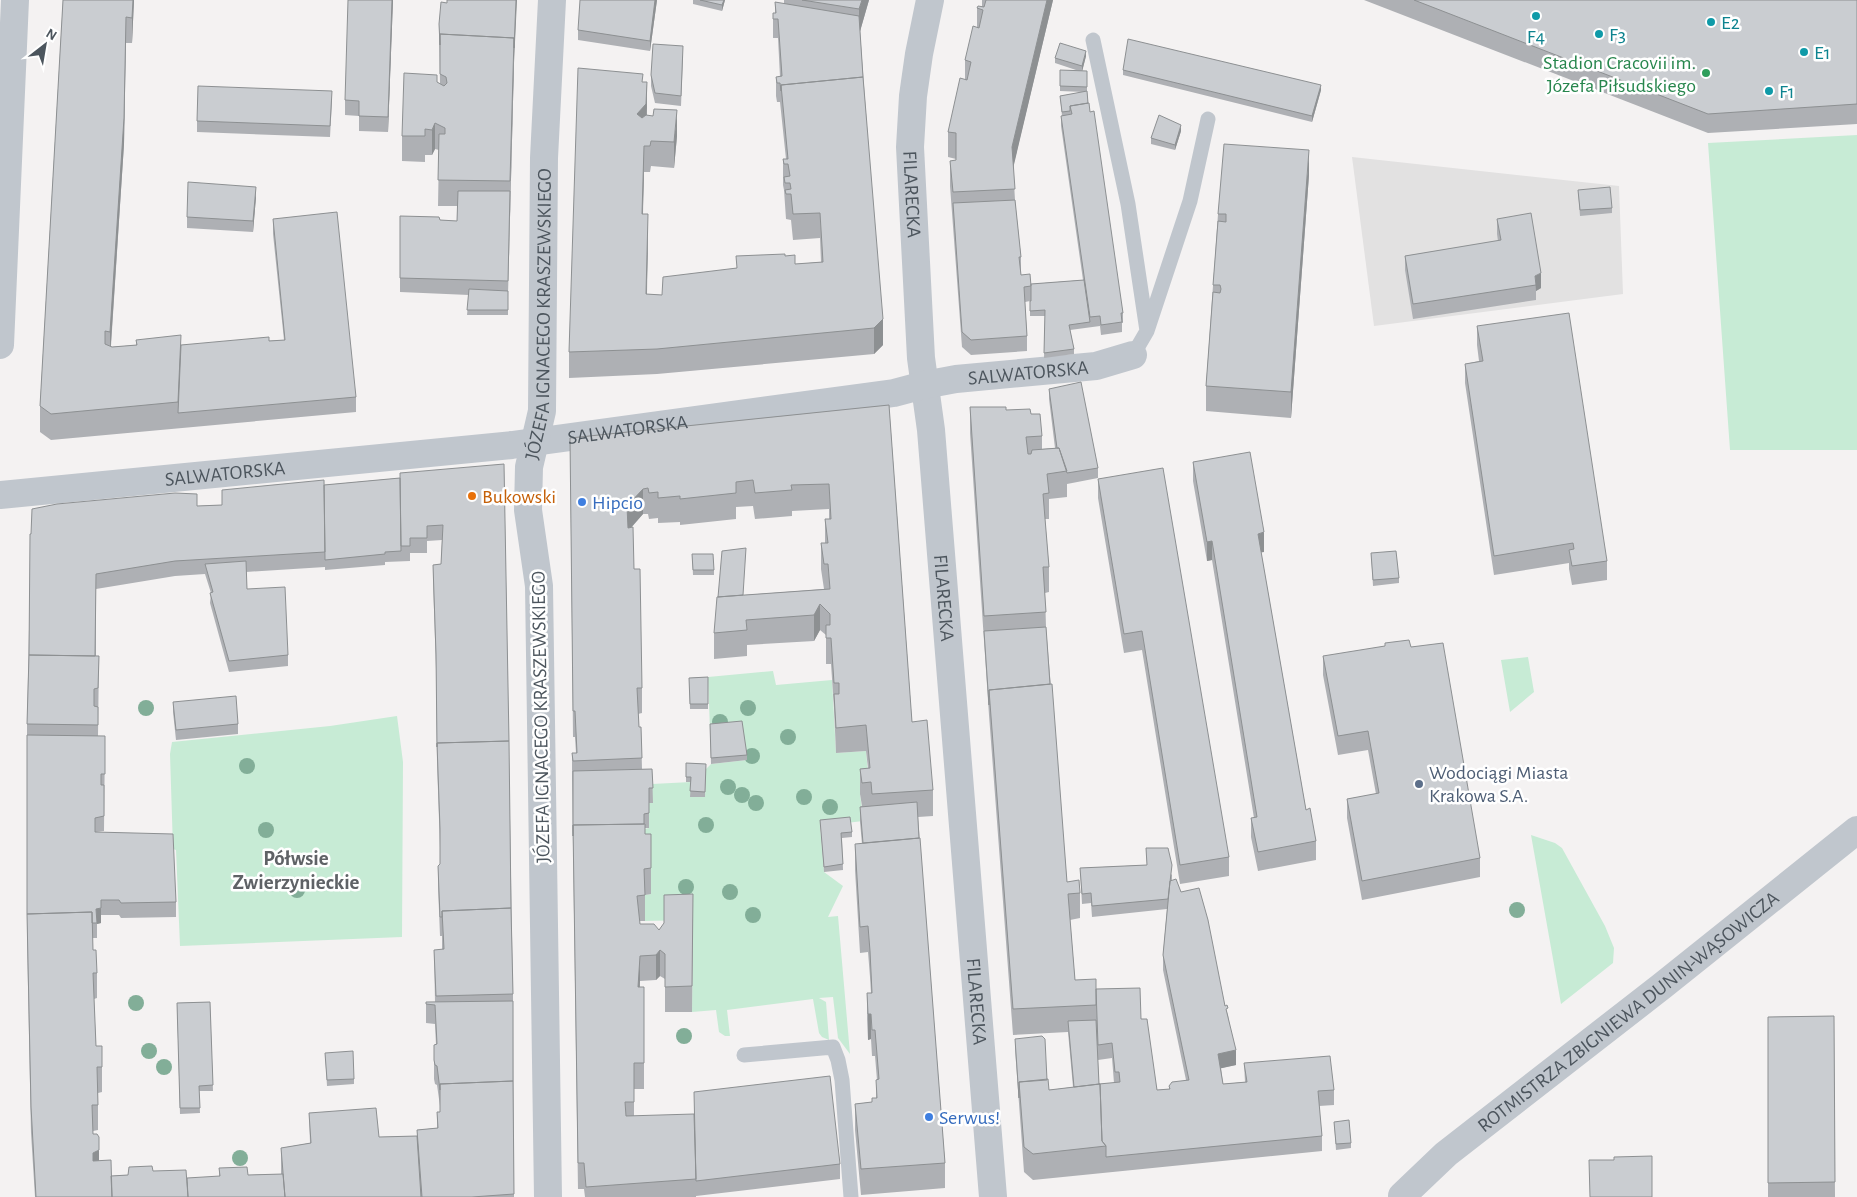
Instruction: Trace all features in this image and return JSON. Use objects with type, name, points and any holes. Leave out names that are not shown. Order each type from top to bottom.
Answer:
[{"type":"street","points":[[0,346],[15,0]]},
{"type":"street","name":"JÓZEFA IGNACEGO KRASZEWSKIEGO","points":[[548,1197],[539,586],[528,510],[529,467],[542,411],[544,158],[552,0]]},
{"type":"street","name":"FILARECKA","points":[[930,0],[918,54],[910,147],[924,384],[931,430],[993,1197]]},
{"type":"street","name":"SALWATORSKA","points":[[0,495],[492,447],[894,393],[924,384],[956,379],[1096,366],[1133,355]]},
{"type":"street","name":"ROTMISTRZA ZBIGNIEWA DUNIN-WĄSOWICZA","points":[[1397,1197],[1446,1154],[1662,986],[1857,830]]},
{"type":"lane","points":[[1093,40],[1128,204],[1148,332]]},
{"type":"lane","points":[[1133,355],[1148,332],[1190,201],[1208,119]]},
{"type":"lane","points":[[744,1055],[833,1047],[842,1080],[851,1197]]},
{"type":"shaded area","points":[[1352,157],[1619,186],[1623,294],[1374,326]]},
{"type":"green space","points":[[1857,135],[1857,450],[1730,450],[1708,143]]},
{"type":"green space","points":[[1528,657],[1534,692],[1510,712],[1501,660]]},
{"type":"green space","points":[[773,671],[776,685],[832,680],[836,753],[866,751],[870,794],[860,795],[862,808],[872,820],[820,826],[824,872],[843,886],[828,917],[838,916],[850,1054],[838,1038],[833,997],[819,998],[826,1002],[829,1040],[822,1037],[819,1033],[813,999],[727,1010],[730,1036],[725,1036],[719,1032],[716,1010],[692,1012],[693,920],[645,921],[644,895],[651,894],[645,860],[644,829],[649,828],[649,803],[652,784],[691,782],[705,797],[706,769],[711,764],[747,760],[742,726],[710,730],[708,677]]},
{"type":"green space","points":[[397,716],[403,762],[402,937],[180,946],[176,850],[173,849],[170,754],[172,742],[330,726]]},
{"type":"green space","points":[[1531,835],[1555,843],[1562,848],[1605,926],[1614,948],[1613,963],[1561,1004]]},
{"type":"building","points":[[63,0],[133,0],[132,18],[126,17],[124,118],[110,332],[105,331],[105,344],[112,347],[137,345],[136,340],[181,335],[178,402],[51,414],[40,406]]},
{"type":"building","points":[[348,0],[392,0],[388,117],[359,116],[359,101],[345,100]]},
{"type":"building","points":[[447,0],[516,0],[514,48],[514,38],[440,34],[440,45],[439,24],[441,2],[447,3]]},
{"type":"building","points":[[580,0],[655,0],[650,41],[578,30]]},
{"type":"building","points":[[700,0],[724,0],[722,5]]},
{"type":"building","points":[[802,0],[862,0],[859,9]]},
{"type":"building","points":[[986,0],[1047,0],[1012,147],[1015,189],[953,192],[950,161],[956,160],[956,133],[948,132],[960,78],[967,80],[971,62],[965,60],[973,26],[979,28],[983,10],[977,8],[978,6],[984,7]]},
{"type":"building","name":"Stadion Cracovii im. Józefa Piłsudskiego","points":[[1414,0],[1857,0],[1857,104],[1708,114]]},
{"type":"building","points":[[775,2],[859,16],[863,77],[781,85],[781,91],[780,83],[777,83],[776,77],[782,76],[778,19],[773,19],[773,13],[776,13]]},
{"type":"building","points":[[440,34],[514,38],[510,181],[438,180],[439,134],[445,134],[445,128],[435,123],[432,130],[425,129],[425,136],[402,136],[404,73],[437,75],[437,82],[444,86],[447,83],[446,77],[440,74]]},
{"type":"building","points":[[1128,39],[1321,85],[1312,116],[1123,70]]},
{"type":"building","points":[[1060,43],[1086,51],[1082,66],[1055,58]]},
{"type":"building","points":[[653,44],[683,46],[681,96],[655,93],[651,75]]},
{"type":"building","points":[[578,68],[643,74],[642,82],[647,82],[646,104],[637,114],[642,118],[646,115],[653,116],[654,109],[677,110],[674,142],[651,141],[650,146],[644,146],[642,214],[648,214],[646,294],[662,295],[663,277],[737,268],[736,256],[785,254],[785,256],[795,255],[795,264],[823,262],[820,213],[793,214],[791,194],[786,194],[785,190],[791,189],[790,183],[785,183],[784,177],[790,176],[788,164],[784,164],[783,159],[788,159],[781,85],[863,77],[883,319],[874,328],[657,349],[569,352]]},
{"type":"building","points":[[1060,70],[1087,71],[1087,87],[1060,86]]},
{"type":"building","points":[[198,86],[332,91],[330,126],[197,121]]},
{"type":"building","points":[[1087,91],[1088,103],[1070,106],[1070,111],[1062,112],[1060,96]]},
{"type":"building","points":[[1089,103],[1090,112],[1094,111],[1123,313],[1121,313],[1122,322],[1101,325],[1100,316],[1090,317],[1061,116],[1072,114],[1070,106]]},
{"type":"building","points":[[1159,115],[1181,125],[1175,145],[1151,138]]},
{"type":"building","points":[[1224,144],[1309,150],[1291,392],[1206,386],[1213,292],[1220,293],[1221,289],[1220,285],[1213,285],[1218,221],[1226,222],[1226,214],[1218,214]]},
{"type":"building","points":[[188,182],[256,187],[253,221],[187,217]]},
{"type":"building","points":[[1610,187],[1612,208],[1580,210],[1578,190]]},
{"type":"building","points":[[458,191],[510,191],[508,281],[400,278],[400,216],[439,217],[440,220],[457,221]]},
{"type":"building","points":[[1015,200],[1021,275],[1030,274],[1031,286],[1024,287],[1027,336],[971,340],[962,332],[953,203]]},
{"type":"building","points":[[337,212],[356,397],[178,413],[181,345],[269,337],[269,341],[285,340],[273,219]]},
{"type":"building","points":[[1531,213],[1541,273],[1535,276],[1536,285],[1413,304],[1405,256],[1501,240],[1497,219]]},
{"type":"building","points":[[1084,280],[1090,322],[1069,325],[1074,349],[1044,353],[1045,310],[1030,311],[1031,284]]},
{"type":"building","points":[[469,289],[508,291],[508,310],[467,310]]},
{"type":"building","points":[[1569,313],[1607,561],[1572,566],[1569,550],[1574,549],[1573,543],[1494,556],[1465,364],[1483,361],[1477,326]]},
{"type":"building","points":[[1081,382],[1098,468],[1067,473],[1059,448],[1057,448],[1049,389]]},
{"type":"building","points":[[889,405],[912,722],[927,720],[933,790],[872,794],[871,782],[862,783],[860,769],[870,768],[866,725],[836,728],[834,694],[839,694],[839,683],[834,683],[831,638],[826,638],[826,625],[830,625],[830,614],[820,604],[814,615],[746,620],[747,630],[714,633],[717,597],[830,589],[828,564],[824,564],[821,543],[828,543],[825,519],[831,519],[829,484],[791,485],[792,490],[755,493],[753,480],[736,482],[736,493],[680,499],[680,496],[658,498],[658,492],[649,493],[648,488],[643,489],[627,506],[628,528],[633,527],[634,569],[640,569],[642,688],[637,688],[642,758],[573,761],[572,753],[577,753],[575,711],[573,711],[570,438]]},
{"type":"building","points":[[970,407],[1006,407],[1006,410],[1030,409],[1031,414],[1040,414],[1042,436],[1026,437],[1028,454],[1031,454],[1032,450],[1059,448],[1067,471],[1047,474],[1049,493],[1043,494],[1049,567],[1043,567],[1046,612],[984,616]]},
{"type":"building","points":[[1250,452],[1264,532],[1258,534],[1306,810],[1310,808],[1316,841],[1258,852],[1251,818],[1257,817],[1212,541],[1207,542],[1193,462]]},
{"type":"building","points":[[504,464],[509,741],[437,743],[437,747],[433,565],[441,564],[443,525],[427,526],[427,538],[410,538],[410,546],[401,546],[400,473]]},
{"type":"building","points":[[1163,468],[1229,857],[1180,865],[1142,631],[1124,634],[1098,479]]},
{"type":"building","points":[[400,478],[401,551],[325,560],[324,485]]},
{"type":"building","points":[[324,480],[325,552],[175,561],[96,574],[95,656],[29,655],[32,509],[57,504],[175,493],[197,494],[197,506],[222,505],[222,490]]},
{"type":"building","points":[[746,548],[743,595],[718,597],[722,551]]},
{"type":"building","points":[[1396,551],[1399,578],[1373,580],[1371,553]]},
{"type":"building","points":[[692,554],[713,554],[714,570],[693,570]]},
{"type":"building","points":[[246,561],[247,589],[285,587],[288,655],[229,661],[210,593],[213,592],[205,564]]},
{"type":"building","points":[[1046,627],[1050,684],[989,690],[989,705],[984,631]]},
{"type":"building","name":"Wodociągi Miasta Krakowa S.A.","points":[[1409,640],[1411,647],[1443,643],[1480,858],[1362,881],[1347,799],[1379,793],[1368,731],[1338,736],[1323,656],[1385,646],[1385,643]]},
{"type":"building","points":[[29,655],[99,656],[98,688],[94,689],[94,706],[98,707],[98,725],[27,724]]},
{"type":"building","points":[[708,677],[708,704],[690,704],[689,678]]},
{"type":"building","points":[[1052,684],[1067,882],[1079,880],[1080,893],[1068,894],[1075,980],[1096,979],[1096,1005],[1013,1009],[989,690]]},
{"type":"building","points":[[236,696],[238,724],[176,730],[173,702]]},
{"type":"building","points":[[742,721],[747,755],[711,758],[710,724]]},
{"type":"building","points":[[27,735],[105,736],[105,774],[101,774],[101,785],[104,785],[104,816],[95,818],[95,832],[173,834],[176,902],[121,903],[119,900],[101,900],[101,908],[96,909],[97,923],[92,923],[92,912],[27,914]]},
{"type":"building","points":[[509,741],[511,908],[442,911],[442,917],[440,917],[438,866],[440,864],[440,829],[437,743]]},
{"type":"building","points":[[686,763],[706,764],[705,792],[690,791],[691,777],[686,777]]},
{"type":"building","points":[[652,769],[653,788],[649,788],[649,813],[644,814],[644,824],[573,825],[573,771]]},
{"type":"building","points":[[917,802],[919,838],[863,843],[860,807]]},
{"type":"building","points":[[850,817],[852,832],[841,833],[843,864],[824,867],[820,820]]},
{"type":"building","points":[[645,824],[645,834],[651,834],[651,868],[644,869],[645,895],[637,896],[640,924],[654,924],[659,930],[664,923],[664,895],[693,894],[692,986],[665,987],[665,954],[660,950],[656,955],[640,956],[638,987],[644,987],[644,1063],[634,1063],[634,1102],[625,1102],[626,1116],[694,1114],[696,1179],[586,1187],[584,1163],[578,1163],[573,825]]},
{"type":"building","points":[[920,838],[945,1163],[861,1169],[855,1104],[872,1102],[872,1098],[877,1098],[876,1080],[879,1079],[875,1030],[872,1030],[871,1014],[868,1014],[867,993],[872,993],[868,926],[860,927],[855,844]]},
{"type":"building","points":[[1146,848],[1168,848],[1172,865],[1168,899],[1092,906],[1091,893],[1082,894],[1080,868],[1147,865]]},
{"type":"building","points":[[1176,879],[1181,892],[1199,888],[1208,920],[1236,1050],[1218,1054],[1223,1084],[1247,1082],[1244,1063],[1330,1056],[1334,1090],[1318,1091],[1322,1136],[1106,1157],[1106,1146],[1102,1141],[1099,1084],[1120,1082],[1119,1072],[1115,1072],[1112,1043],[1098,1045],[1096,989],[1140,988],[1141,1019],[1147,1019],[1157,1090],[1170,1089],[1169,1086],[1172,1082],[1189,1080],[1163,955],[1170,881]]},
{"type":"building","points":[[511,908],[513,994],[436,996],[434,950],[444,949],[442,911]]},
{"type":"building","points":[[92,912],[93,950],[96,950],[97,973],[93,973],[96,1046],[102,1046],[102,1067],[97,1067],[98,1105],[92,1105],[93,1134],[97,1134],[99,1137],[99,1150],[93,1153],[93,1161],[111,1160],[112,1197],[36,1197],[31,1107],[27,914]]},
{"type":"building","points":[[513,1001],[513,1081],[440,1084],[440,1090],[437,1066],[434,1060],[434,1045],[437,1044],[435,1005],[426,1004],[426,1002]]},
{"type":"building","points":[[210,1002],[213,1085],[199,1086],[200,1108],[180,1108],[177,1003]]},
{"type":"building","points":[[1834,1016],[1835,1182],[1768,1183],[1768,1017]]},
{"type":"building","points":[[1096,1020],[1099,1084],[1074,1087],[1068,1021]]},
{"type":"building","points":[[1042,1036],[1045,1039],[1047,1080],[1019,1082],[1019,1098],[1015,1039]]},
{"type":"building","points":[[353,1051],[354,1079],[327,1080],[325,1053]]},
{"type":"building","points":[[830,1076],[840,1164],[696,1181],[694,1092]]},
{"type":"building","points":[[1048,1079],[1049,1090],[1100,1084],[1102,1141],[1106,1146],[1033,1154],[1024,1147],[1019,1082]]},
{"type":"building","points":[[513,1081],[514,1194],[472,1197],[422,1197],[417,1130],[438,1128],[437,1112],[440,1112],[440,1084]]},
{"type":"building","points":[[376,1108],[379,1137],[417,1136],[421,1197],[285,1197],[281,1148],[311,1143],[309,1113]]},
{"type":"building","points":[[1349,1120],[1351,1143],[1336,1144],[1334,1122]]},
{"type":"building","points":[[1652,1156],[1652,1197],[1590,1197],[1589,1160],[1614,1160],[1614,1157]]},
{"type":"building","points":[[152,1166],[153,1171],[186,1170],[188,1197],[112,1197],[111,1176],[128,1175],[129,1167]]},
{"type":"building","points":[[247,1167],[248,1175],[283,1174],[285,1197],[188,1197],[187,1178],[220,1176],[219,1168]]},
{"type":"place","name":"F4","points":[[1536,16]]},
{"type":"place","name":"E2","points":[[1711,22]]},
{"type":"place","name":"F3","points":[[1599,34]]},
{"type":"place","name":"E1","points":[[1804,52]]},
{"type":"place","name":"Stadion Cracovii im. Józefa Piłsudskiego","points":[[1706,73]]},
{"type":"place","name":"F1","points":[[1769,91]]},
{"type":"place","name":"Bukowski","points":[[472,496]]},
{"type":"place","name":"Hipcio","points":[[582,502]]},
{"type":"place","name":"Wodociągi Miasta Krakowa S.A.","points":[[1419,784]]},
{"type":"place","name":"Serwus!","points":[[929,1117]]},
{"type":"district","name":"Półwsie Zwierzynieckie","points":[[296,870]]}]
